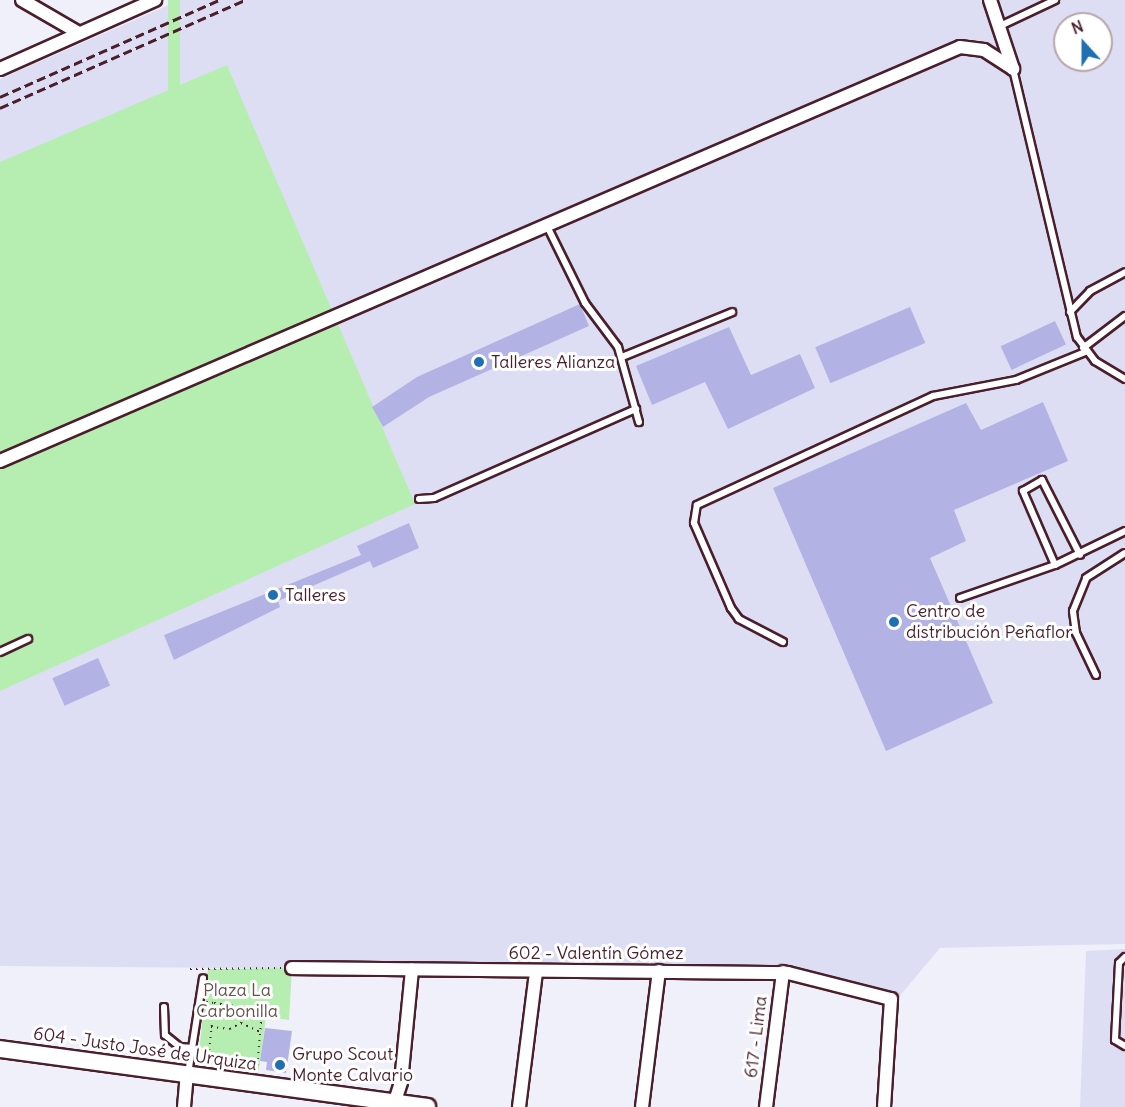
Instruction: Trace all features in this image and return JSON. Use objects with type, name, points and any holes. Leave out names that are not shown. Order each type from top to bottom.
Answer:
[{"type":"main road","name":"604 - Justo José de Urquiza","points":[[0,1049],[395,1105],[427,1107]]},
{"type":"street","points":[[22,0],[79,33]]},
{"type":"street","points":[[0,69],[155,0]]},
{"type":"street","points":[[990,0],[1013,69]]},
{"type":"street","points":[[0,461],[545,223],[960,47],[984,50],[1013,69]]},
{"type":"street","name":"602 - Valentín Gómez","points":[[292,968],[537,972],[783,972],[887,997],[893,1004],[884,1107]]},
{"type":"street","points":[[395,1105],[412,970]]},
{"type":"street","points":[[642,1107],[659,971]]},
{"type":"street","points":[[519,1107],[537,972]]},
{"type":"street","name":"617 - Lima","points":[[766,1107],[783,972]]},
{"type":"street","points":[[184,1107],[188,1075]]},
{"type":"lane","points":[[1000,26],[1055,0]]},
{"type":"lane","points":[[1013,69],[1070,312],[1084,350],[1125,379]]},
{"type":"lane","points":[[545,223],[558,239],[585,303],[622,357],[639,422]]},
{"type":"lane","points":[[1070,312],[1090,291],[1125,272]]},
{"type":"lane","points":[[622,357],[732,312]]},
{"type":"lane","points":[[783,642],[739,619],[731,608],[698,534],[698,505],[933,396],[1016,380],[1084,350],[1125,316]]},
{"type":"lane","points":[[419,499],[434,498],[636,409]]},
{"type":"lane","points":[[1055,565],[1023,491],[1034,483],[1046,481],[1080,555]]},
{"type":"lane","points":[[960,598],[1080,555],[1125,531]]},
{"type":"lane","points":[[1096,675],[1076,633],[1073,611],[1086,578],[1125,553]]},
{"type":"lane","points":[[0,652],[28,639]]},
{"type":"lane","points":[[1125,957],[1119,963],[1115,1040],[1125,1046]]},
{"type":"lane","points":[[188,1075],[203,978]]},
{"type":"lane","points":[[164,1007],[165,1035],[180,1047],[193,1048]]},
{"type":"path","points":[[190,969],[292,968]]},
{"type":"path","points":[[200,1002],[214,1003],[262,1010],[257,1068],[208,1062],[214,1003]]},
{"type":"path","points":[[211,1027],[230,1029],[241,1023],[260,1032]]},
{"type":"shaded area","points":[[180,0],[1125,0],[1125,944],[940,948],[893,1004],[788,973],[0,966],[0,79]]},
{"type":"shaded area","points":[[1125,949],[1125,1107],[1080,1107],[1086,951]]},
{"type":"green space","points":[[168,0],[180,0],[180,184],[168,184]]},
{"type":"green space","points":[[227,65],[415,504],[0,691],[0,162]]},
{"type":"green space","name":"Plaza La Carbonilla","points":[[292,968],[289,1020],[266,1017],[259,1070],[198,1062],[208,969]]},
{"type":"building","name":"Talleres Alianza","points":[[580,304],[589,326],[429,397],[383,427],[372,407],[417,377]]},
{"type":"building","points":[[910,307],[925,343],[830,383],[815,347]]},
{"type":"building","points":[[1055,321],[1066,345],[1012,370],[1001,346]]},
{"type":"building","points":[[729,327],[751,375],[800,354],[815,388],[728,429],[705,382],[652,405],[636,366]]},
{"type":"building","name":"Centro de distribución Peñaflor","points":[[1043,402],[1068,461],[954,510],[966,541],[930,558],[993,703],[886,751],[773,488],[966,403],[981,430]]},
{"type":"building","name":"Talleres","points":[[409,523],[419,548],[373,568],[370,561],[278,601],[280,607],[174,660],[164,635],[361,555],[357,546]]},
{"type":"building","points":[[98,658],[110,685],[65,706],[52,678]]},
{"type":"building","points":[[265,1028],[292,1031],[286,1073],[266,1070],[267,1062],[260,1061]]},
{"type":"railway","points":[[0,97],[219,0]]},
{"type":"railway","points":[[0,108],[245,0]]},
{"type":"place","name":"Talleres Alianza","points":[[479,362]]},
{"type":"place","name":"Talleres","points":[[273,595]]},
{"type":"place","name":"Centro de distribución Peñaflor","points":[[894,622]]},
{"type":"place","name":"Grupo Scout Monte Calvario","points":[[280,1065]]}]
